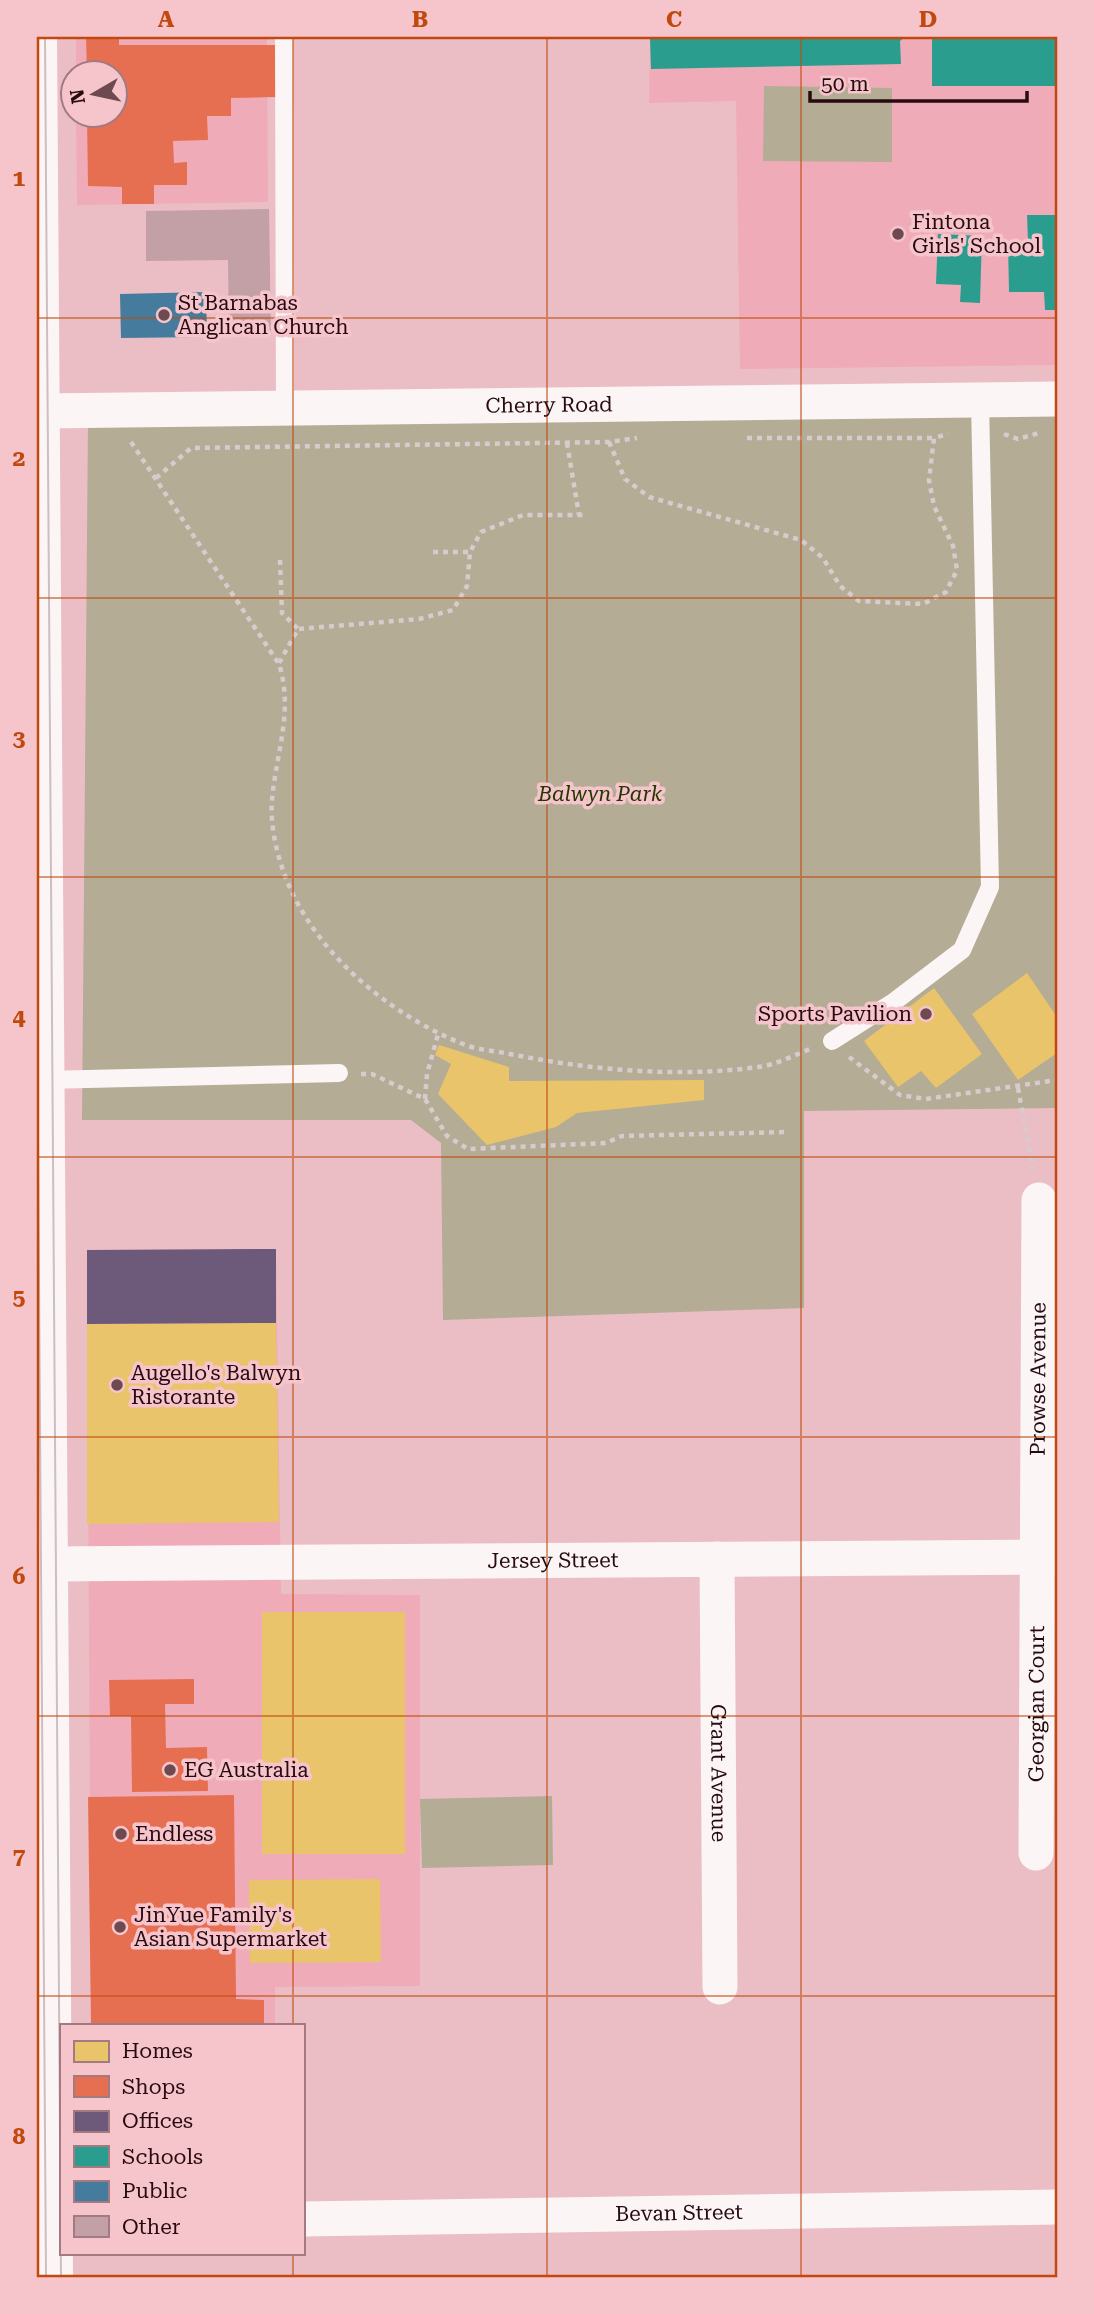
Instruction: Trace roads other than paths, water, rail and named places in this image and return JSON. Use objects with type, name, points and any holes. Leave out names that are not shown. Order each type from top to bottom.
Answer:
[{"type":"main road","points":[[37,37],[40,737],[45,1080],[42,1406],[49,1564],[45,2146],[57,2222],[54,2277]]},
{"type":"street","name":"Cherry Road","points":[[40,411],[285,408],[980,413],[1057,399]]},
{"type":"street","name":"Prowse Avenue","points":[[1038,1200],[1048,1557]]},
{"type":"street","name":"Jersey Street","points":[[49,1564],[1048,1557]]},
{"type":"street","name":"Georgian Court","points":[[1036,1853],[1048,1557]]},
{"type":"street","name":"Grant Avenue","points":[[717,1559],[720,1987]]},
{"type":"street","name":"Bevan Street","points":[[304,2219],[1057,2207]]},
{"type":"lane","points":[[284,37],[285,408]]},
{"type":"lane","points":[[832,1041],[895,1001],[962,950],[990,887],[980,413]]},
{"type":"lane","points":[[45,1080],[340,1073]]},
{"type":"tram line","points":[[45,37],[60,2137]]},
{"type":"tram line","points":[[37,997],[46,2277]]},
{"type":"tram line","points":[[61,2254],[61,2277]]},
{"type":"place","name":"Fintona Girls' School","points":[[898,234]]},
{"type":"place","name":"St Barnabas Anglican Church","points":[[164,315]]},
{"type":"place","name":"Sports Pavilion","points":[[926,1014]]},
{"type":"place","name":"Augello's Balwyn Ristorante","points":[[117,1385]]},
{"type":"place","name":"EG Australia","points":[[170,1770]]},
{"type":"place","name":"Endless","points":[[121,1834]]},
{"type":"place","name":"JinYue Family's Asian Supermarket","points":[[120,1927]]},
{"type":"park label","name":"Balwyn Park","points":[[600,794]]}]
